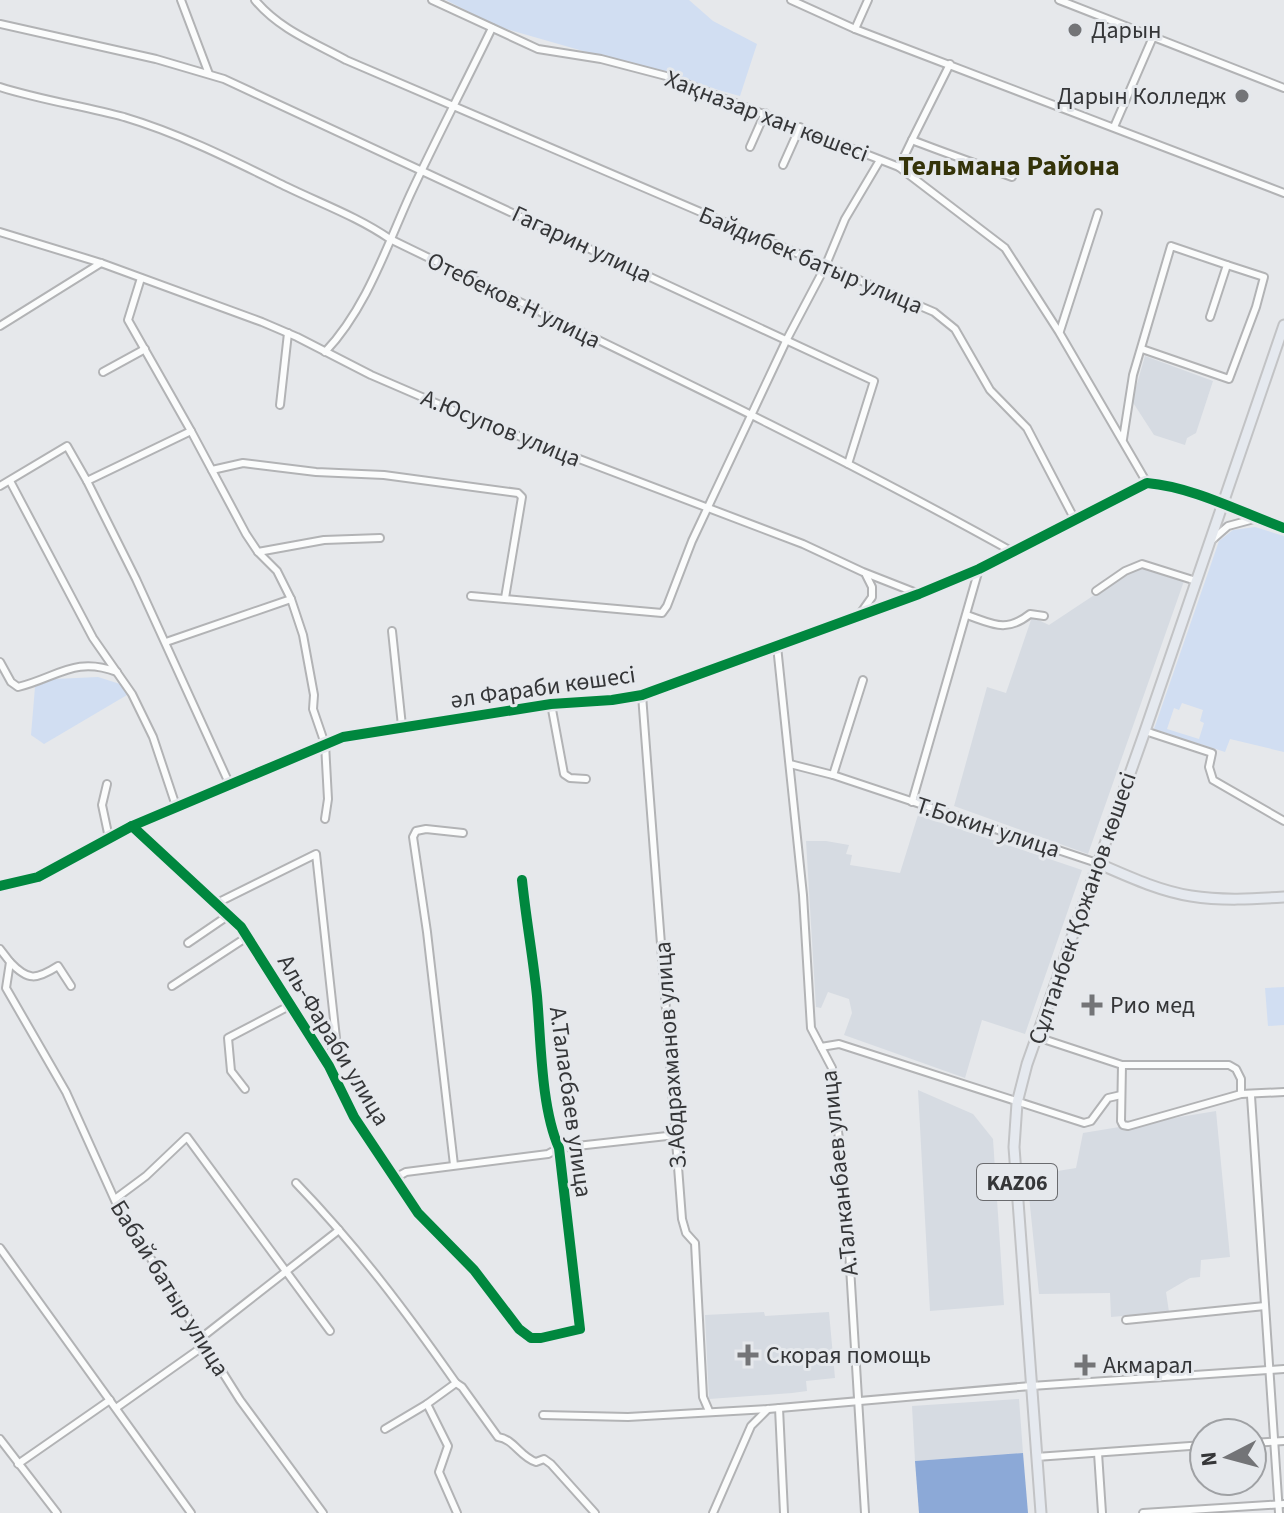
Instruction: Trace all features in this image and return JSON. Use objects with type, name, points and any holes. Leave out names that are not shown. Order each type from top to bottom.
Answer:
[{"type":"main road","name":"Сұлтанбек Қожанов көшесі","points":[[1041,1513],[1014,1147],[1017,1103],[1037,1037],[1284,325]]},
{"type":"main road","name":"Т.Бокин улица","points":[[1097,863],[1139,881],[1188,896],[1233,900],[1284,897]]},
{"type":"street","points":[[181,0],[209,74]]},
{"type":"street","name":"Байдибек батыр улица","points":[[255,0],[268,17],[302,38],[358,65],[934,312],[955,329],[990,390],[1027,428],[1075,520]]},
{"type":"street","name":"Хақназар хан көшесі","points":[[432,0],[538,49],[601,59],[666,76],[899,167],[1005,248],[1059,332],[1147,483]]},
{"type":"street","points":[[791,0],[855,29],[1284,193]]},
{"type":"street","points":[[855,29],[868,0]]},
{"type":"street","points":[[1059,0],[1284,88]]},
{"type":"street","name":"Гагарин улица","points":[[0,24],[156,59],[209,74],[258,94],[874,381],[848,464]]},
{"type":"street","points":[[325,352],[345,331],[492,28]]},
{"type":"street","points":[[1114,127],[1153,37]]},
{"type":"street","points":[[899,167],[950,64]]},
{"type":"street","name":"Отебеков.Н улица","points":[[0,87],[124,117],[169,132],[366,223],[390,239],[848,464],[1013,552]]},
{"type":"street","points":[[750,147],[765,113]]},
{"type":"street","points":[[783,165],[800,127]]},
{"type":"street","points":[[912,140],[1012,177]]},
{"type":"street","points":[[471,596],[662,613],[707,508],[787,339],[825,267],[845,219],[880,160]]},
{"type":"street","points":[[1059,332],[1098,213]]},
{"type":"street","name":"А.Юсупов улица","points":[[0,232],[101,263],[288,333],[371,375],[466,416],[803,544],[919,594]]},
{"type":"street","points":[[1123,439],[1127,401],[1171,246],[1264,277],[1229,379],[1142,349]]},
{"type":"street","points":[[0,326],[101,263]]},
{"type":"street","points":[[1210,317],[1227,265]]},
{"type":"street","points":[[141,278],[128,320],[246,534],[277,571],[291,599],[303,635],[314,695],[313,709],[325,744],[328,799],[325,819]]},
{"type":"street","points":[[280,405],[288,333]]},
{"type":"street","points":[[103,372],[145,349]]},
{"type":"street","points":[[87,481],[191,431]]},
{"type":"street","points":[[0,486],[67,446],[166,642],[229,783]]},
{"type":"street","points":[[212,470],[243,463],[316,472],[384,475],[518,493],[522,497],[505,598]]},
{"type":"street","points":[[10,481],[93,638],[132,694],[153,737],[176,806]]},
{"type":"street","points":[[1147,483],[1161,484],[1222,504],[1284,528]]},
{"type":"street","name":"әл Фараби көшесі","points":[[0,886],[38,877],[132,826],[343,737],[551,704],[642,695],[858,617],[979,569],[1147,483]]},
{"type":"street","points":[[1207,546],[1229,525],[1258,518]]},
{"type":"street","points":[[258,552],[324,540],[380,538]]},
{"type":"street","points":[[1096,591],[1125,571],[1142,564],[1196,581]]},
{"type":"street","points":[[912,802],[979,569]]},
{"type":"street","points":[[858,617],[872,597],[870,581],[863,572]]},
{"type":"street","points":[[166,642],[291,599]]},
{"type":"street","points":[[967,615],[1002,627],[1018,623],[1030,614],[1044,616]]},
{"type":"street","points":[[392,631],[402,726]]},
{"type":"street","name":"А.Талканбаев улица","points":[[777,646],[803,895],[811,1028],[832,1068],[848,1234],[865,1513]]},
{"type":"street","points":[[0,662],[11,682],[18,687],[80,665],[97,664],[117,672]]},
{"type":"street","points":[[833,775],[863,680]]},
{"type":"street","name":"З.Абдрахманов улица","points":[[642,695],[682,1219],[686,1233],[695,1243],[703,1397],[709,1411]]},
{"type":"street","points":[[551,704],[564,774],[570,778],[586,779]]},
{"type":"street","points":[[1145,731],[1212,753],[1209,767],[1213,780],[1284,821]]},
{"type":"street","name":"Т.Бокин улица","points":[[790,764],[833,775],[1097,863]]},
{"type":"street","points":[[107,784],[102,805],[109,838]]},
{"type":"street","name":"Аль-Фараби улица","points":[[132,826],[217,903],[247,937],[319,1051],[354,1117],[418,1213],[474,1270],[519,1329],[531,1338],[580,1329]]},
{"type":"street","points":[[454,1165],[413,837],[416,831],[426,829],[463,833]]},
{"type":"street","name":"Аль-Фараби улица","points":[[217,903],[316,854],[336,1038],[319,1051]]},
{"type":"street","name":"А.Таласбаев улица","points":[[522,880],[545,1083],[553,1136],[559,1148],[580,1329]]},
{"type":"street","points":[[188,943],[229,915]]},
{"type":"street","points":[[172,986],[247,937]]},
{"type":"street","points":[[0,949],[22,975],[34,977],[58,966],[71,986]]},
{"type":"street","name":"Бабай батыр улица","points":[[10,962],[6,988],[66,1092],[115,1199],[240,1400],[323,1513]]},
{"type":"street","name":"Аль-Фараби улица","points":[[245,1089],[231,1071],[228,1038],[291,1005]]},
{"type":"street","points":[[1037,1037],[1122,1065],[1229,1065],[1236,1069],[1241,1079],[1241,1094]]},
{"type":"street","points":[[821,1047],[839,1044],[1017,1103],[1089,1122],[1108,1098],[1121,1095]]},
{"type":"street","points":[[1122,1065],[1121,1121],[1128,1126],[1241,1094],[1251,1096],[1284,1092]]},
{"type":"street","points":[[1251,1096],[1281,1504],[1279,1513]]},
{"type":"street","points":[[395,1178],[406,1172],[548,1154],[559,1148],[676,1135]]},
{"type":"street","points":[[115,1199],[146,1176],[187,1137],[330,1331]]},
{"type":"street","points":[[296,1183],[401,1304],[498,1437],[507,1438],[529,1460],[536,1462],[544,1459],[551,1464],[595,1513]]},
{"type":"street","points":[[201,1338],[339,1230]]},
{"type":"street","points":[[0,1248],[191,1513]]},
{"type":"street","points":[[1126,1320],[1265,1306]]},
{"type":"street","points":[[116,1408],[205,1345]]},
{"type":"street","points":[[543,1415],[628,1417],[768,1409],[1031,1386],[1284,1369]]},
{"type":"street","points":[[385,1429],[456,1383]]},
{"type":"street","points":[[18,1464],[110,1400]]},
{"type":"street","points":[[427,1404],[448,1446],[439,1472],[457,1513]]},
{"type":"street","points":[[779,1408],[784,1513]]},
{"type":"street","points":[[713,1513],[751,1426],[768,1409]]},
{"type":"street","points":[[0,1439],[57,1513]]},
{"type":"street","points":[[1268,1442],[1284,1441]]},
{"type":"street","points":[[1036,1457],[1188,1446]]},
{"type":"street","points":[[1098,1453],[1102,1513]]},
{"type":"street","points":[[1143,1513],[1281,1504]]},
{"type":"shaded area","points":[[446,0],[689,0],[713,21],[757,44],[740,96],[496,26]]},
{"type":"shaded area","points":[[1145,356],[1213,381],[1196,433],[1187,438],[1185,445],[1154,435],[1132,401]]},
{"type":"shaded area","points":[[1255,527],[1284,536],[1284,752],[1230,739],[1225,752],[1154,729],[1219,541],[1233,530]],"holes":[[[1182,703],[1203,710],[1200,721],[1204,723],[1199,739],[1167,729],[1174,708],[1179,710]]]},
{"type":"shaded area","points":[[1145,567],[1184,581],[1088,854],[954,806],[987,687],[1006,693],[1032,617],[1049,625],[1129,572]]},
{"type":"shaded area","points":[[98,677],[120,684],[127,695],[44,744],[31,735],[35,687],[54,679]]},
{"type":"shaded area","points":[[918,815],[1082,870],[1025,1034],[982,1020],[965,1078],[844,1035],[852,1013],[849,999],[828,992],[821,1008],[816,1007],[806,841],[849,845],[846,854],[852,855],[850,865],[900,873]]},
{"type":"shaded area","points":[[1284,987],[1284,1025],[1268,1026],[1265,988]]},
{"type":"shaded area","points":[[918,1090],[973,1114],[993,1139],[1004,1305],[930,1311]]},
{"type":"shaded area","points":[[1216,1111],[1230,1257],[1201,1260],[1200,1277],[1190,1278],[1166,1292],[1169,1312],[1111,1317],[1110,1293],[1039,1294],[1027,1176],[1076,1168],[1083,1133]]},
{"type":"shaded area","name":"Скорая помощь","points":[[764,1312],[765,1316],[829,1312],[835,1378],[806,1381],[807,1391],[709,1399],[705,1315]]},
{"type":"shaded area","points":[[1019,1399],[1023,1453],[915,1461],[912,1406]]},
{"type":"water","points":[[1023,1453],[1028,1513],[919,1513],[915,1461]]},
{"type":"cycle path","points":[[0,886],[38,877],[132,826],[343,737],[551,704],[642,695],[919,594],[979,569],[1147,483],[1182,489],[1284,528]]},
{"type":"cycle path","points":[[132,826],[241,927],[329,1066],[354,1117],[418,1213],[474,1270],[519,1329],[531,1338],[541,1338],[580,1329],[559,1148],[545,1094],[537,996],[522,880]]},
{"type":"place","name":"Дарын","points":[[1075,30]]},
{"type":"place","name":"Дарын Колледж","points":[[1242,96]]},
{"type":"place","name":"Рио мед","points":[[1092,1005]]},
{"type":"place","name":"Скорая помощь","points":[[748,1355]]},
{"type":"place","name":"Акмарал","points":[[1085,1365]]},
{"type":"district","name":"Тельмана Района","points":[[1009,165]]}]
